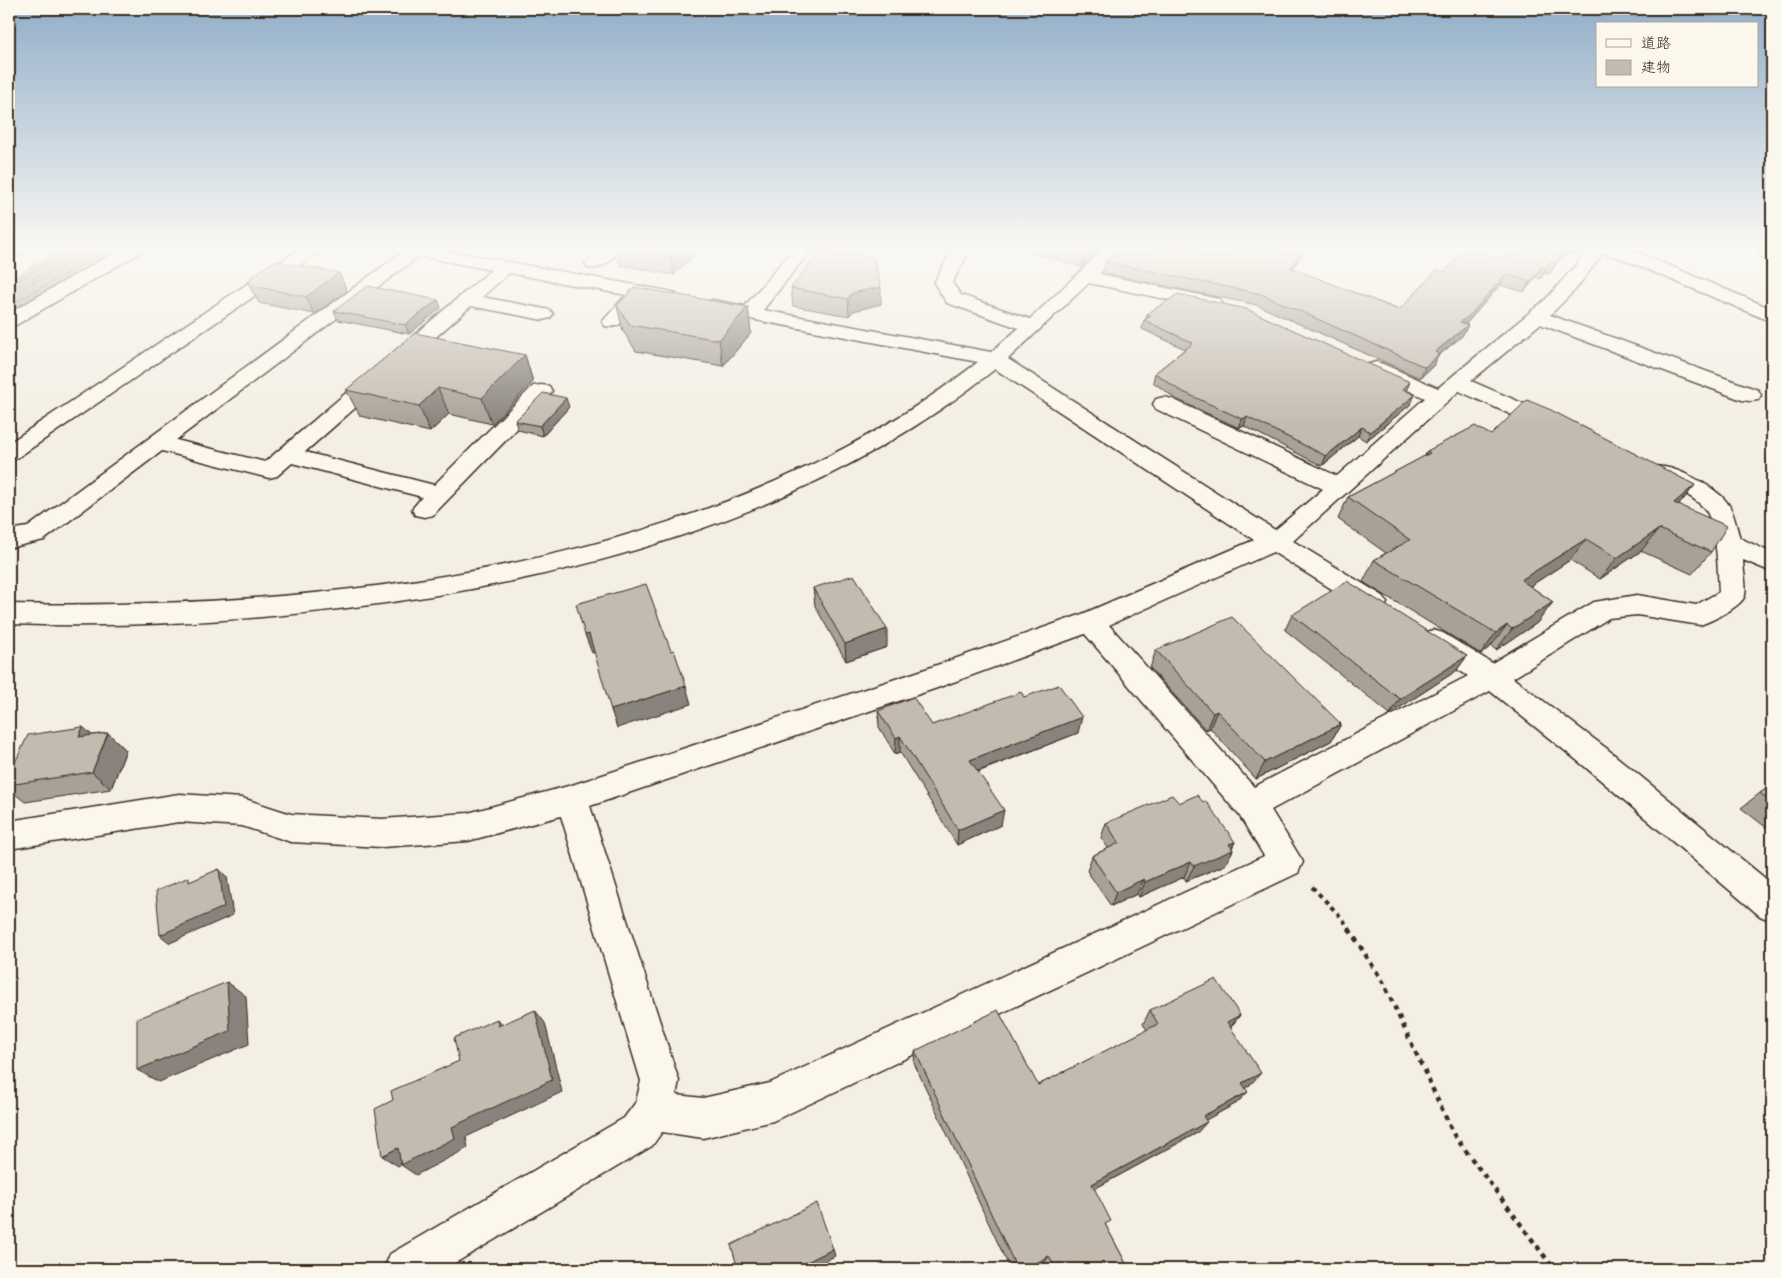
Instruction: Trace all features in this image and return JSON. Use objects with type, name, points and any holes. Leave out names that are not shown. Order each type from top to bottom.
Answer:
[{"type":"street","points":[[9,321],[32,308]]},
{"type":"street","points":[[9,453],[225,308]]},
{"type":"street","points":[[9,540],[35,534],[158,443],[333,308]]},
{"type":"street","points":[[158,443],[269,471],[458,308]]},
{"type":"street","points":[[508,308],[543,314]]},
{"type":"street","points":[[612,322],[625,308]]},
{"type":"street","points":[[721,308],[994,359],[1200,495],[1492,676],[1595,757],[1772,905]]},
{"type":"street","points":[[750,313],[754,308]]},
{"type":"street","points":[[976,308],[1032,326]]},
{"type":"street","points":[[9,614],[153,616],[272,607],[386,594],[502,574],[607,549],[703,519],[786,484],[853,452],[912,419],[952,393],[1052,308]]},
{"type":"street","points":[[9,835],[179,808],[242,812],[291,828],[382,833],[468,827],[572,799],[918,683],[1090,622],[1275,541],[1291,531],[1449,390],[1546,308]]},
{"type":"street","points":[[1754,308],[1772,316]]},
{"type":"street","points":[[1535,316],[1750,395]]},
{"type":"street","points":[[1363,362],[1573,434]]},
{"type":"street","points":[[289,455],[431,502],[541,391]]},
{"type":"street","points":[[1164,404],[1339,487]]},
{"type":"street","points":[[1250,805],[1492,676],[1603,609],[1637,605],[1700,615],[1732,596],[1728,543],[1717,506],[1696,489],[1636,462]]},
{"type":"street","points":[[1728,543],[1772,563]]},
{"type":"street","points":[[653,1111],[703,1118],[773,1102],[1286,862],[1250,805],[1090,622]]},
{"type":"street","points":[[405,1269],[638,1132],[653,1111],[660,1081],[572,799]]},
{"type":"path","points":[[1286,862],[1342,918],[1383,982],[1454,1135],[1554,1269]]},
{"type":"water","points":[[9,308],[17,308],[9,312]]},
{"type":"building","points":[[338,308],[428,308],[405,325],[334,311]]},
{"type":"building","points":[[618,308],[747,308],[719,340],[630,325]]},
{"type":"building","points":[[1157,308],[1246,309],[1410,382],[1403,389],[1415,395],[1370,432],[1362,427],[1326,456],[1247,417],[1242,419],[1179,390],[1155,373],[1193,343],[1144,320],[1151,316],[1147,314]]},
{"type":"building","points":[[1292,308],[1393,308],[1399,310],[1401,308],[1476,308],[1460,322],[1468,325],[1435,352],[1439,354],[1425,367]]},
{"type":"building","points":[[415,333],[525,355],[482,398],[438,388],[419,406],[346,390]]},
{"type":"building","points":[[543,393],[566,398],[540,426],[515,421]]},
{"type":"building","points":[[1527,400],[1551,410],[1695,485],[1674,503],[1727,526],[1711,552],[1659,529],[1617,558],[1586,539],[1521,580],[1553,602],[1512,629],[1507,625],[1496,633],[1374,560],[1410,540],[1348,497],[1430,453],[1427,451],[1475,426],[1491,435]]},
{"type":"building","points":[[854,575],[887,629],[845,644],[813,588]]},
{"type":"building","points":[[1347,581],[1467,656],[1400,699],[1292,615]]},
{"type":"building","points":[[646,584],[671,651],[674,650],[686,686],[611,710],[589,634],[585,635],[576,604]]},
{"type":"building","points":[[1232,617],[1341,724],[1265,762],[1217,711],[1213,713],[1156,650]]},
{"type":"building","points":[[1059,685],[1082,717],[970,760],[1004,810],[958,830],[900,736],[896,738],[878,711],[913,697],[932,725],[1021,692],[1024,697]]},
{"type":"building","points":[[83,727],[79,737],[108,733],[92,772],[9,785],[9,775],[28,735]]},
{"type":"building","points":[[1772,785],[1772,802],[1760,793]]},
{"type":"building","points":[[1172,795],[1179,803],[1197,795],[1203,802],[1206,801],[1235,842],[1229,844],[1233,850],[1194,866],[1191,862],[1145,882],[1144,879],[1116,892],[1092,856],[1119,843],[1106,823]]},
{"type":"building","points":[[219,869],[224,907],[160,935],[156,891],[189,877],[189,882]]},
{"type":"building","points":[[1216,979],[1240,1015],[1227,1022],[1261,1073],[1242,1083],[1248,1092],[1203,1116],[1207,1122],[1092,1184],[1111,1221],[1105,1224],[1129,1269],[1056,1269],[1049,1256],[1025,1269],[1017,1269],[915,1051],[998,1010],[1038,1085],[1158,1024],[1150,1010]]},
{"type":"building","points":[[227,982],[230,1031],[137,1070],[137,1019]]},
{"type":"building","points":[[535,1010],[552,1080],[452,1127],[455,1138],[401,1165],[398,1148],[382,1156],[375,1109],[393,1100],[391,1091],[459,1061],[454,1038],[497,1019],[498,1026]]},
{"type":"building","points":[[817,1203],[833,1249],[805,1263],[808,1269],[738,1269],[731,1245]]}]
